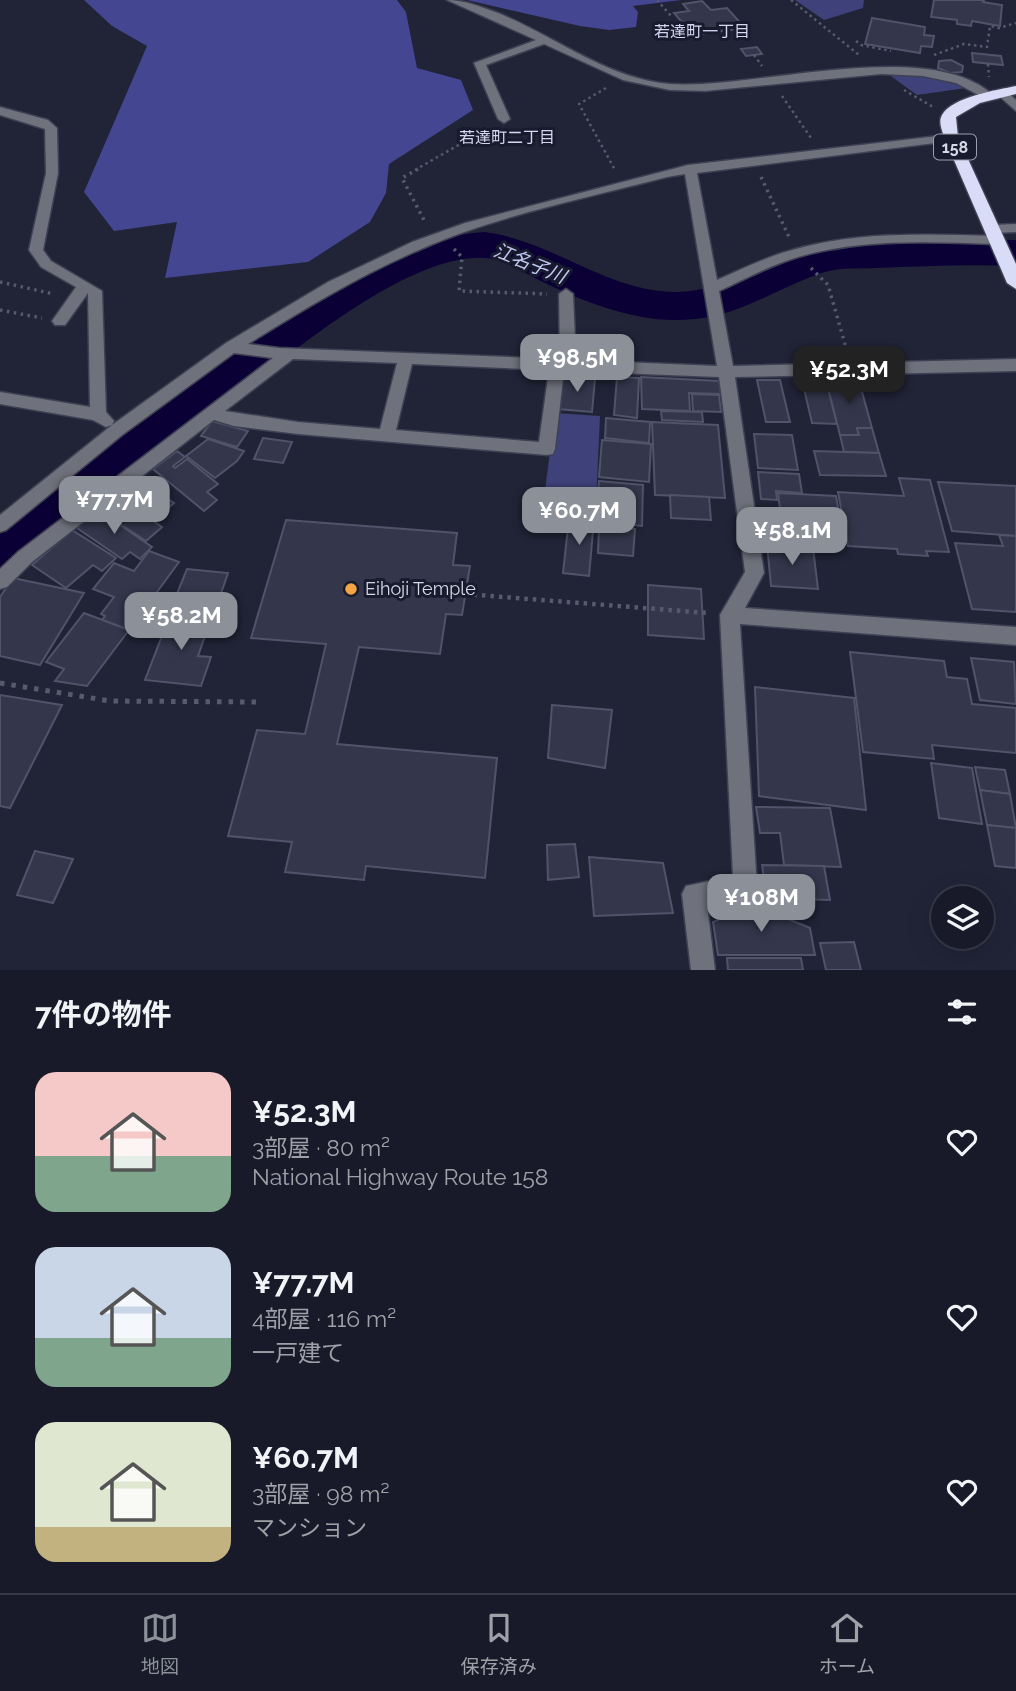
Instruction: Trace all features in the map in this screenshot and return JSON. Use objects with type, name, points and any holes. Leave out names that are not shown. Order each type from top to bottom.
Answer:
[{"type":"highway","name":"158","points":[[1002,93],[949,115],[947,122],[951,137],[1016,283]]},
{"type":"street","points":[[452,0],[632,77],[673,87],[772,82],[879,71],[931,73],[1002,93],[1016,107]]},
{"type":"street","points":[[504,119],[480,63],[545,40]]},
{"type":"street","points":[[0,111],[44,123],[51,128],[52,173],[36,244],[37,254],[46,264],[95,290],[98,415]]},
{"type":"street","points":[[0,525],[116,431],[333,285],[398,252],[440,236],[622,183],[688,169],[951,137]]},
{"type":"street","points":[[688,169],[692,175],[726,372],[755,573],[730,615],[745,886],[694,894],[703,970]]},
{"type":"street","points":[[710,289],[796,253],[827,247],[900,240],[995,238],[1016,228]]},
{"type":"street","points":[[60,321],[85,285]]},
{"type":"street","points":[[210,414],[233,420],[386,436],[547,449],[563,366],[566,294]]},
{"type":"street","points":[[237,349],[726,372],[1016,365]]},
{"type":"street","points":[[0,580],[25,557],[285,353]]},
{"type":"street","points":[[386,436],[406,358]]},
{"type":"street","points":[[0,398],[98,415],[116,431]]},
{"type":"street","points":[[730,615],[1016,636]]},
{"type":"path","points":[[657,0],[671,16]]},
{"type":"path","points":[[792,0],[879,71]]},
{"type":"path","points":[[987,54],[990,26],[999,28],[1016,23]]},
{"type":"path","points":[[856,41],[860,46],[901,52]]},
{"type":"path","points":[[928,57],[964,44],[987,47]]},
{"type":"path","points":[[754,55],[759,62]]},
{"type":"path","points":[[622,183],[579,104],[632,77]]},
{"type":"path","points":[[780,93],[822,152]]},
{"type":"path","points":[[418,208],[402,178],[504,119]]},
{"type":"path","points":[[440,236],[462,257],[458,291],[566,294]]},
{"type":"path","points":[[0,282],[76,298]]},
{"type":"path","points":[[0,310],[60,321]]},
{"type":"path","points":[[466,594],[730,615]]},
{"type":"path","points":[[0,683],[110,701],[256,702]]},
{"type":"shaded area","points":[[84,0],[397,0],[406,12],[417,68],[461,80],[473,110],[389,164],[386,193],[370,222],[308,262],[165,278],[177,222],[114,231],[84,192],[147,46],[112,26]]},
{"type":"shaded area","points":[[467,0],[681,0],[633,6],[638,12],[636,27],[609,30]]},
{"type":"shaded area","points":[[795,0],[864,0],[863,8],[824,20]]},
{"type":"shaded area","points":[[888,74],[911,74],[963,85],[966,88],[917,95]]},
{"type":"shaded area","points":[[555,413],[600,416],[596,503],[544,498]]},
{"type":"building","points":[[934,0],[984,0],[983,2],[1002,5],[1000,26],[972,21],[971,26],[957,24],[957,20],[931,17]]},
{"type":"building","points":[[702,1],[711,10],[727,8],[745,28],[693,35],[674,13],[689,11],[683,4]]},
{"type":"building","points":[[872,18],[925,27],[924,35],[934,36],[932,47],[921,46],[920,53],[865,44]]},
{"type":"building","points":[[757,47],[762,54],[746,56],[741,49]]},
{"type":"building","points":[[972,53],[1001,56],[1003,65],[973,62]]},
{"type":"building","points":[[951,60],[963,66],[962,72],[950,73],[938,68],[939,61]]},
{"type":"building","points":[[563,376],[595,379],[592,412],[558,409]]},
{"type":"building","points":[[617,377],[639,378],[637,418],[614,415]]},
{"type":"building","points":[[641,377],[719,381],[721,394],[689,393],[690,411],[642,409]]},
{"type":"building","points":[[757,380],[780,380],[790,422],[766,422]]},
{"type":"building","points":[[802,380],[826,380],[837,424],[812,423]]},
{"type":"building","points":[[826,380],[859,381],[872,428],[857,428],[859,435],[840,435]]},
{"type":"building","points":[[692,394],[719,395],[721,412],[693,411]]},
{"type":"building","points":[[661,411],[702,412],[703,422],[662,420]]},
{"type":"building","points":[[606,418],[650,422],[649,443],[605,438]]},
{"type":"building","points":[[212,421],[248,431],[237,447],[201,436]]},
{"type":"building","points":[[652,422],[718,425],[725,498],[655,495]]},
{"type":"building","points":[[857,428],[872,428],[879,453],[844,452],[840,435],[859,435]]},
{"type":"building","points":[[754,434],[792,435],[798,470],[758,468]]},
{"type":"building","points":[[263,438],[292,442],[283,463],[254,459]]},
{"type":"building","points":[[208,439],[244,451],[237,461],[215,478],[186,456]]},
{"type":"building","points":[[602,440],[651,444],[649,482],[599,477]]},
{"type":"building","points":[[177,451],[185,457],[173,466],[175,468],[187,459],[218,484],[207,492],[217,500],[204,511],[153,469]]},
{"type":"building","points":[[814,451],[879,453],[886,476],[820,475]]},
{"type":"building","points":[[758,472],[799,474],[802,493],[776,491],[777,500],[761,499]]},
{"type":"building","points":[[899,478],[930,480],[949,552],[926,551],[928,556],[898,554],[897,549],[848,546],[838,492],[904,496]]},
{"type":"building","points":[[137,479],[174,503],[154,520],[118,495]]},
{"type":"building","points":[[599,481],[643,485],[642,526],[596,521]]},
{"type":"building","points":[[938,482],[1016,486],[1016,536],[952,531]]},
{"type":"building","points":[[778,493],[836,496],[844,542],[766,538],[762,508],[780,509]]},
{"type":"building","points":[[670,495],[709,497],[711,520],[671,518]]},
{"type":"building","points":[[115,496],[162,527],[146,541],[99,510]]},
{"type":"building","points":[[98,510],[152,547],[140,559],[130,552],[122,559],[77,528]]},
{"type":"building","points":[[569,518],[594,520],[589,576],[563,573]]},
{"type":"building","points":[[286,520],[457,533],[453,565],[470,566],[462,615],[446,614],[440,654],[359,647],[337,744],[497,758],[485,878],[366,866],[364,880],[285,872],[292,842],[228,836],[257,730],[305,734],[326,644],[251,638]]},
{"type":"building","points":[[599,526],[635,529],[633,556],[598,553]]},
{"type":"building","points":[[72,530],[116,558],[102,571],[93,565],[66,588],[32,565]]},
{"type":"building","points":[[999,535],[1016,536],[1016,612],[972,609],[955,543],[1003,546]]},
{"type":"building","points":[[767,544],[813,548],[818,589],[771,586]]},
{"type":"building","points":[[149,551],[179,562],[129,630],[102,620],[105,616],[101,614],[114,597],[93,589],[114,563],[134,571]]},
{"type":"building","points":[[187,569],[228,573],[217,605],[174,601]]},
{"type":"building","points":[[13,578],[84,593],[40,665],[0,656],[0,597]]},
{"type":"building","points":[[648,585],[701,589],[704,639],[648,635]]},
{"type":"building","points":[[84,613],[129,630],[87,686],[55,681],[64,669],[46,662]]},
{"type":"building","points":[[170,615],[211,619],[198,656],[211,657],[201,686],[145,680]]},
{"type":"building","points":[[850,652],[944,661],[947,677],[967,679],[972,704],[1016,708],[1016,753],[932,745],[934,759],[863,752]]},
{"type":"building","points":[[971,658],[1014,662],[1016,704],[980,700]]},
{"type":"building","points":[[755,687],[854,698],[866,810],[759,796]]},
{"type":"building","points":[[0,695],[62,705],[10,808],[0,806]]},
{"type":"building","points":[[552,705],[612,710],[605,768],[548,758]]},
{"type":"building","points":[[931,763],[972,768],[982,824],[939,818]]},
{"type":"building","points":[[975,767],[1005,770],[1010,794],[980,790]]},
{"type":"building","points":[[980,790],[1010,794],[1016,828],[987,825]]},
{"type":"building","points":[[756,807],[830,808],[841,867],[784,865],[780,833],[760,833]]},
{"type":"building","points":[[987,825],[1016,828],[1016,868],[995,866]]},
{"type":"building","points":[[575,844],[579,877],[548,880],[547,845]]},
{"type":"building","points":[[35,851],[73,859],[53,903],[17,895]]},
{"type":"building","points":[[589,857],[663,863],[673,913],[594,916]]},
{"type":"building","points":[[762,865],[824,866],[830,900],[767,898]]},
{"type":"building","points":[[752,904],[810,928],[815,955],[718,955],[713,922]]},
{"type":"building","points":[[854,942],[861,970],[826,970],[820,943]]},
{"type":"building","points":[[727,958],[801,958],[803,970],[728,970]]},
{"type":"waterway","name":"江名子川","points":[[0,552],[263,352],[337,300],[414,259],[451,248],[484,245],[500,248],[619,297],[675,306],[695,305],[730,297],[795,268],[835,257],[948,252],[1016,253]]},
{"type":"place","name":"Eihoji Temple","points":[[351,589]]},
{"type":"district","name":"若達町一丁目","points":[[702,31]]},
{"type":"district","name":"若達町二丁目","points":[[507,137]]}]
